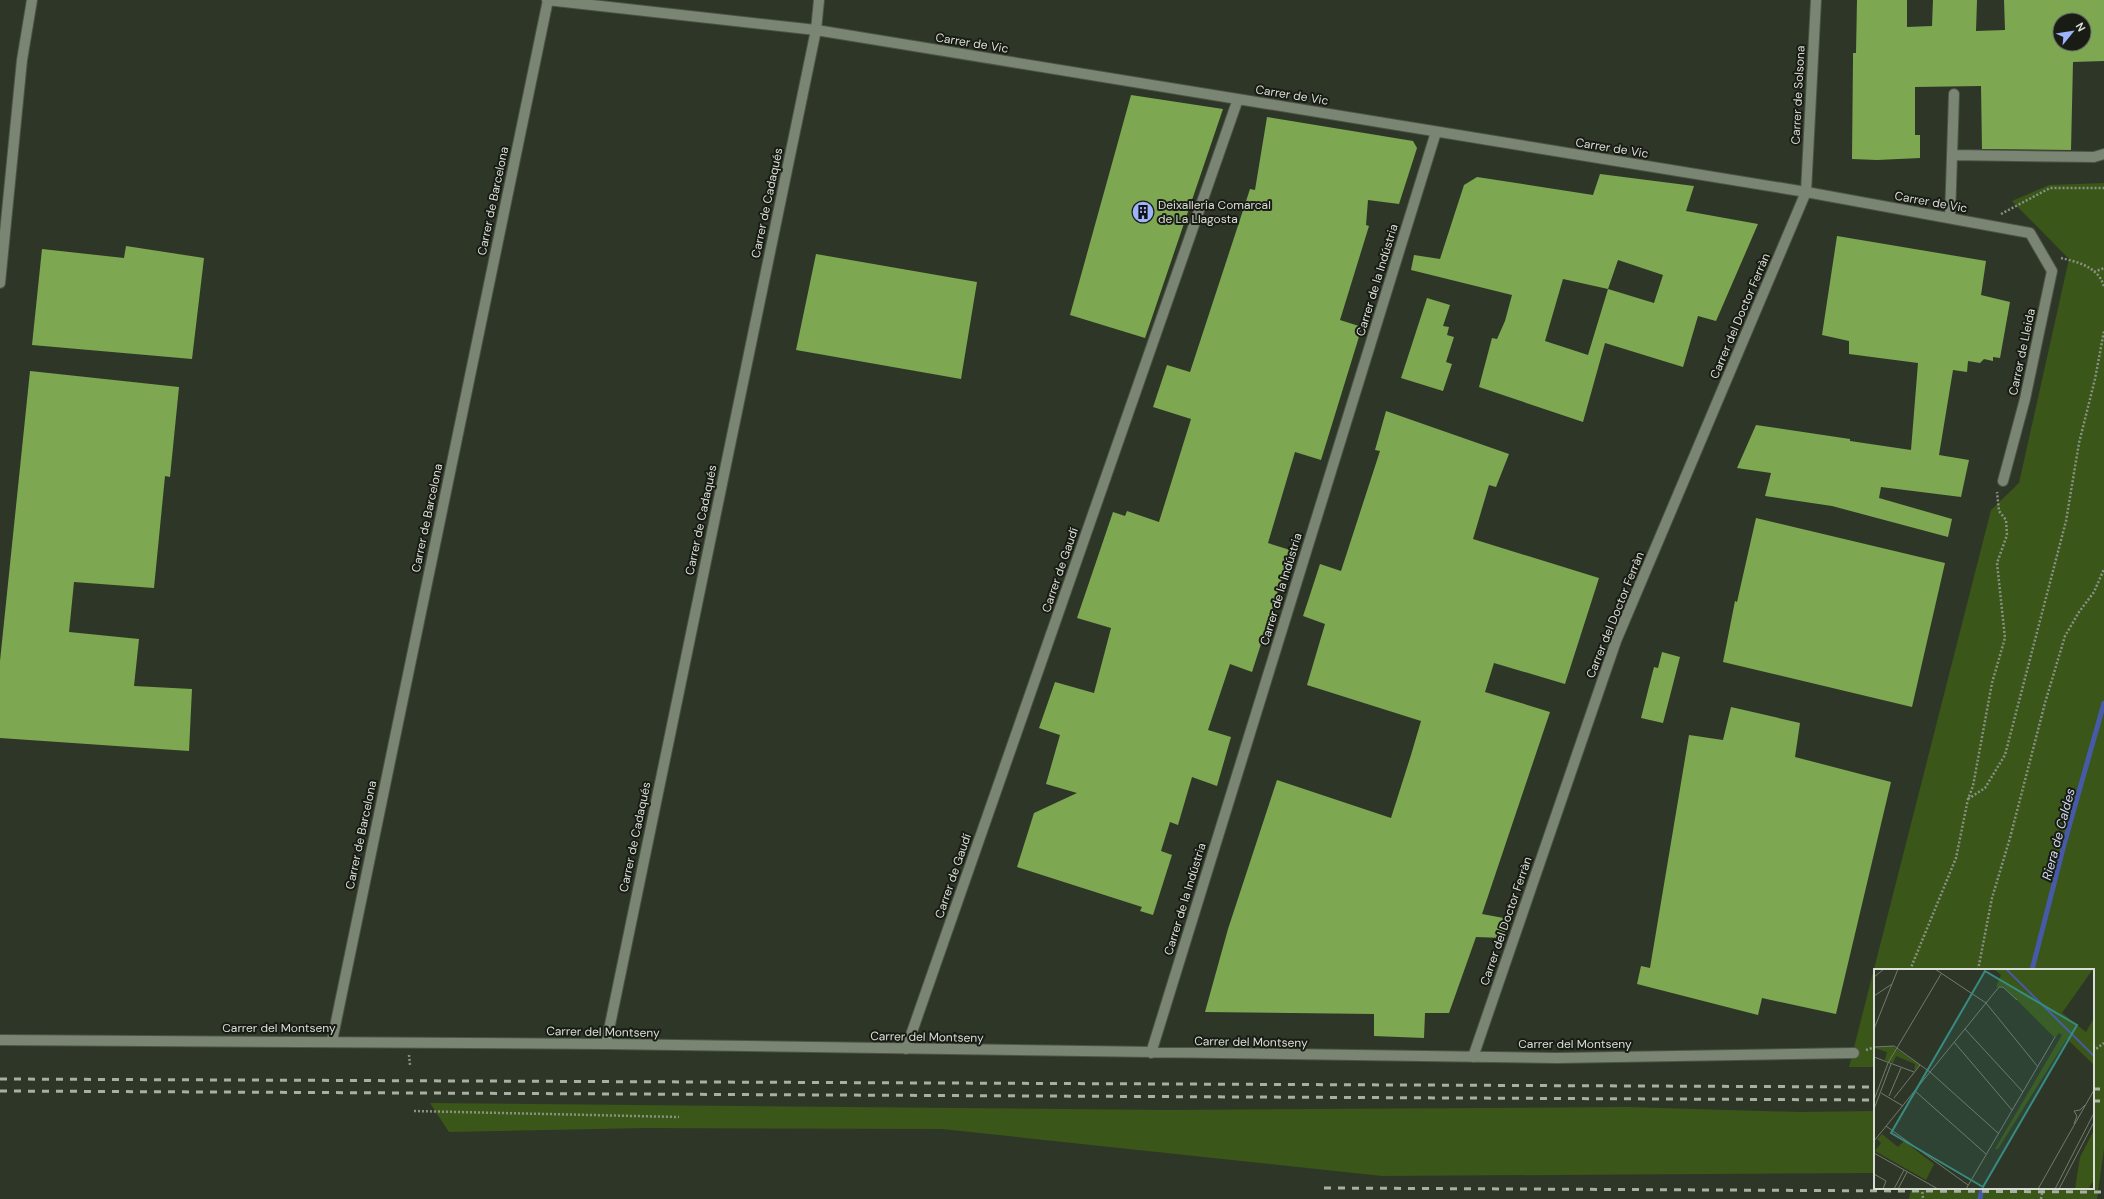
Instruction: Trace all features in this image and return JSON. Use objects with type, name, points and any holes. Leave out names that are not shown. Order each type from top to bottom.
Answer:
[{"type":"street","points":[[0,283],[22,60],[32,0]]},
{"type":"street","name":"Carrer de Vic","points":[[548,0],[816,30],[1806,192],[2030,232]]},
{"type":"street","name":"Carrer de Barcelona","points":[[332,1041],[548,0]]},
{"type":"street","name":"Carrer de Cadaqués","points":[[606,1044],[816,30],[819,0]]},
{"type":"street","name":"Carrer de Solsona","points":[[1806,192],[1816,0]]},
{"type":"street","points":[[1950,218],[1954,94]]},
{"type":"street","name":"Carrer de Gaudí","points":[[906,1049],[1238,99]]},
{"type":"street","name":"Carrer de la Indústria","points":[[1151,1053],[1436,132]]},
{"type":"street","points":[[1952,155],[2094,157],[2104,154]]},
{"type":"street","name":"Carrer del Doctor Ferràn","points":[[1473,1058],[1616,641],[1806,192]]},
{"type":"street","name":"Carrer de Lleida","points":[[2003,481],[2025,399],[2052,271],[2030,232]]},
{"type":"street","name":"Carrer del Montseny","points":[[0,1040],[606,1044],[1473,1058],[1854,1053]]},
{"type":"path","points":[[1982,224],[2050,188],[2104,188]]},
{"type":"path","points":[[2042,254],[2084,263],[2102,279],[2104,287]]},
{"type":"path","points":[[2094,272],[2104,268]]},
{"type":"path","points":[[1968,799],[1985,788],[2005,755],[2066,520],[2079,443],[2095,380],[2104,331]]},
{"type":"path","points":[[1910,969],[1956,858],[1968,799],[1973,786],[1992,682],[2005,638],[1997,563],[2007,534],[2006,520],[1999,511],[1997,492],[2003,481]]},
{"type":"path","points":[[1978,969],[1992,898],[2010,838],[2045,703],[2065,636],[2078,612],[2094,592],[2104,569]]},
{"type":"path","points":[[2094,1050],[2104,1043]]},
{"type":"path","points":[[414,1111],[679,1117]]},
{"type":"path","points":[[1922,1189],[1923,1199]]},
{"type":"path","points":[[2041,1199],[2043,1189]]},
{"type":"green space","points":[[2104,183],[2104,1148],[2097,1199],[1909,1199],[1911,1189],[2094,1189],[2094,969],[1874,969],[1874,1067],[1849,1067],[1991,510],[2019,483],[2069,259],[2012,201],[2049,185]]},
{"type":"green space","points":[[430,1103],[1167,1110],[1627,1107],[1800,1112],[1874,1111],[1874,1173],[1382,1176],[942,1129],[646,1128],[449,1132]]},
{"type":"building","points":[[1857,0],[1907,0],[1907,27],[1932,26],[1933,0],[1977,0],[1976,31],[2005,30],[2004,0],[2104,0],[2104,61],[2073,62],[2071,150],[1982,149],[1981,86],[1915,87],[1915,135],[1920,135],[1920,158],[1877,160],[1852,159],[1853,53],[1856,53]]},
{"type":"building","name":"Deixalleria Comarcal de La Llagosta","points":[[1131,95],[1223,109],[1145,338],[1070,315]]},
{"type":"building","points":[[1267,117],[1413,141],[1417,148],[1399,204],[1368,200],[1366,225],[1369,226],[1340,320],[1362,327],[1321,460],[1295,452],[1268,543],[1290,550],[1287,563],[1252,672],[1230,664],[1208,730],[1231,737],[1217,786],[1192,777],[1178,825],[1170,822],[1161,851],[1172,855],[1153,915],[1140,911],[1142,907],[1017,867],[1034,813],[1077,793],[1046,784],[1060,735],[1039,728],[1055,682],[1094,693],[1111,628],[1077,618],[1113,512],[1125,516],[1127,511],[1159,522],[1191,419],[1153,407],[1167,365],[1190,372],[1250,189],[1255,190]]},
{"type":"building","points":[[1600,174],[1694,186],[1686,211],[1758,224],[1716,321],[1698,316],[1683,367],[1605,343],[1583,422],[1479,387],[1492,338],[1497,339],[1505,321],[1512,295],[1411,270],[1414,255],[1440,259],[1464,185],[1477,177],[1593,195]],"holes":[[[1618,260],[1663,275],[1654,303],[1608,289]],[[1563,279],[1608,289],[1588,355],[1545,341]]]},
{"type":"building","points":[[1837,236],[1986,261],[1981,295],[2010,302],[2000,358],[1993,357],[1993,361],[1984,359],[1980,363],[1968,361],[1967,372],[1953,370],[1939,455],[1969,460],[1961,497],[1881,487],[1879,498],[1952,519],[1948,537],[1832,506],[1765,496],[1771,473],[1737,468],[1756,425],[1911,450],[1918,363],[1849,354],[1849,341],[1822,335]]},
{"type":"building","points":[[126,246],[204,258],[192,359],[32,345],[42,249],[124,258]]},
{"type":"building","points":[[816,254],[977,282],[961,379],[796,350]]},
{"type":"building","points":[[1427,298],[1450,305],[1443,326],[1449,327],[1447,335],[1454,337],[1446,362],[1452,364],[1443,391],[1401,378]]},
{"type":"building","points":[[30,371],[179,387],[170,477],[165,476],[154,588],[74,582],[69,632],[139,639],[134,686],[192,689],[189,751],[0,738],[0,661]]},
{"type":"building","points":[[1386,411],[1509,454],[1496,487],[1489,485],[1473,539],[1599,578],[1565,684],[1494,663],[1485,692],[1550,712],[1482,914],[1509,919],[1503,938],[1476,937],[1449,1013],[1425,1013],[1424,1038],[1374,1036],[1374,1014],[1205,1012],[1228,929],[1277,780],[1391,818],[1411,755],[1421,721],[1307,685],[1325,624],[1303,616],[1320,564],[1341,571],[1380,451],[1375,450]]},
{"type":"building","points":[[1756,518],[1945,563],[1912,707],[1723,662],[1735,601],[1737,602]]},
{"type":"building","points":[[1662,652],[1680,657],[1663,723],[1641,718],[1654,667],[1658,668]]},
{"type":"building","points":[[1731,707],[1800,723],[1795,757],[1891,782],[1836,1014],[1762,998],[1758,1015],[1637,984],[1641,966],[1650,968],[1689,735],[1723,740]]},
{"type":"waterway","name":"Riera de Caldes","points":[[2032,969],[2065,841],[2104,703]]},
{"type":"waterway","name":"Riera de Caldes","points":[[1980,1199],[1982,1189]]},
{"type":"railway","points":[[0,1079],[1874,1087]]},
{"type":"railway","points":[[2094,1089],[2104,1089]]},
{"type":"railway","points":[[0,1091],[1874,1100]]},
{"type":"railway","points":[[2094,1101],[2104,1101]]},
{"type":"railway","points":[[1324,1188],[2104,1192]]},
{"type":"place","name":"Deixalleria Comarcal de La Llagosta","points":[[1143,212]]}]
